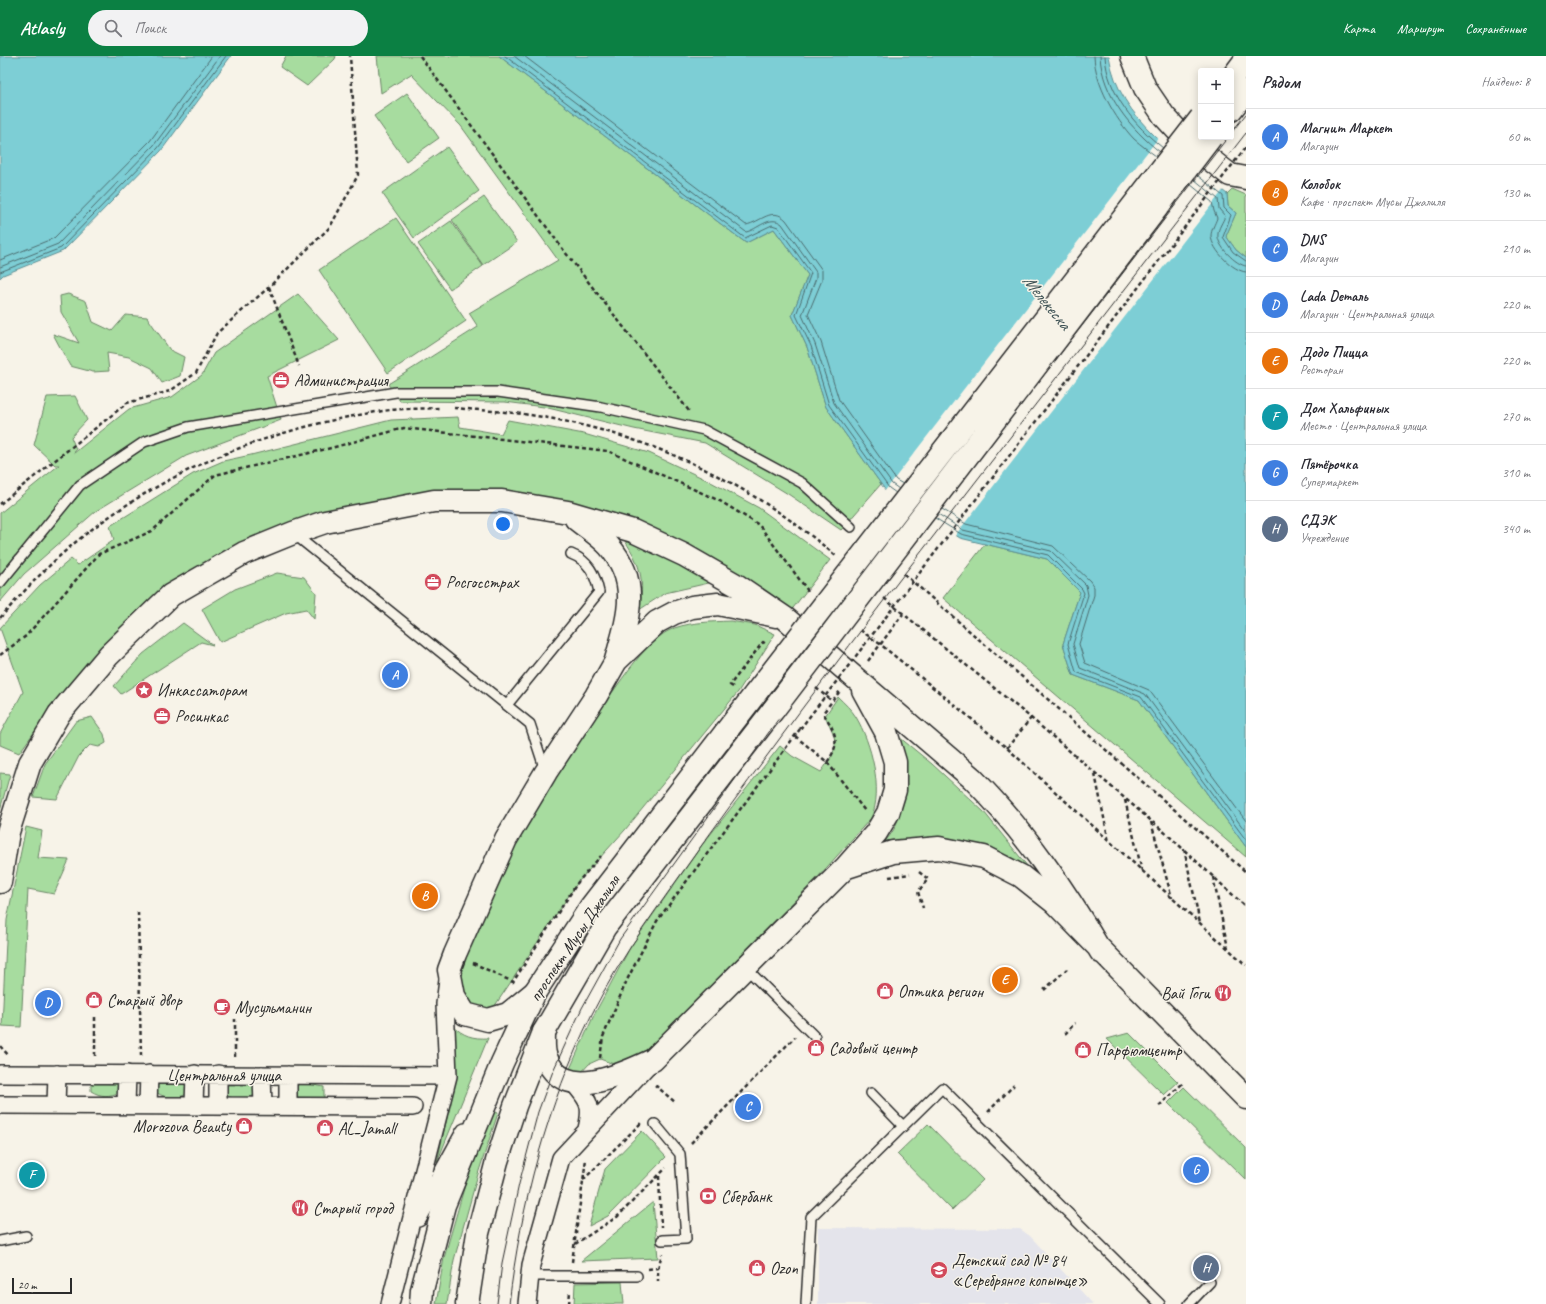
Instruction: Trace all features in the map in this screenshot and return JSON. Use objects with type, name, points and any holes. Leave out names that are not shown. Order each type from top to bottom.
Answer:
[{"type":"main road","points":[[1132,56],[1145,88],[1164,116],[1189,143],[1230,175],[1246,178]]},
{"type":"main road","points":[[1237,94],[1246,59]]},
{"type":"main road","name":"проспект Мусы Джалиля","points":[[421,1304],[422,1290],[444,1205],[502,1063],[535,992],[590,908],[747,693],[1198,122]]},
{"type":"main road","name":"проспект Мусы Джалиля","points":[[466,1304],[478,1234],[497,1161],[515,1106],[544,1032],[605,926],[774,709],[1208,140]]},
{"type":"main road","points":[[0,882],[8,832],[30,762],[59,714],[109,655],[171,595],[244,553],[325,522],[434,502],[502,501],[568,512],[633,532],[684,555],[738,586],[785,618],[972,778],[997,802],[1032,846],[1073,905],[1101,952]]},
{"type":"main road","points":[[535,992],[508,1014],[488,1020],[466,1014],[454,996],[452,962],[506,838],[546,772],[596,696],[616,661],[629,613],[630,594],[628,580],[622,565],[608,545],[568,512]]},
{"type":"main road","points":[[616,661],[657,622],[674,613],[692,607],[718,604],[785,618]]},
{"type":"main road","points":[[544,1032],[545,1056],[553,1071],[563,1079],[573,1082],[596,1082],[647,1066],[846,867],[876,833],[888,813],[895,790],[895,762],[886,732],[856,678]]},
{"type":"main road","points":[[846,867],[893,852],[939,848],[984,857],[1021,876],[1055,903],[1101,952],[1246,1098]]},
{"type":"street","points":[[390,1304],[448,1076],[445,1004],[452,962]]},
{"type":"street","points":[[406,1239],[502,1063]]},
{"type":"street","points":[[527,1304],[531,1266],[560,1158],[647,1066]]},
{"type":"street","name":"Центральная улица","points":[[0,1074],[448,1076]]},
{"type":"street","points":[[56,1105],[57,1074]]},
{"type":"street","points":[[126,1105],[139,1074]]},
{"type":"street","points":[[139,1074],[148,1105]]},
{"type":"street","points":[[194,1105],[195,1074]]},
{"type":"street","points":[[218,1105],[226,1074]]},
{"type":"street","points":[[262,1075],[263,1106]]},
{"type":"street","points":[[288,1075],[288,1106]]},
{"type":"street","points":[[573,1082],[590,1103],[590,1115],[587,1129]]},
{"type":"street","points":[[0,1105],[413,1107]]},
{"type":"lane","points":[[0,584],[80,485],[144,442],[188,427],[396,392],[498,392],[601,407],[704,430],[802,483],[851,527]]},
{"type":"lane","points":[[293,533],[530,724],[546,772]]},
{"type":"lane","points":[[507,705],[599,592],[597,581],[588,564],[581,558],[571,554]]},
{"type":"lane","points":[[745,967],[815,1037]]},
{"type":"lane","points":[[806,1304],[811,1217],[942,1088],[1160,1304]]},
{"type":"lane","points":[[871,1093],[904,1126]]},
{"type":"lane","points":[[655,1124],[680,1154],[686,1239],[662,1240]]},
{"type":"lane","points":[[0,1241],[26,1236]]},
{"type":"lane","points":[[530,1276],[637,1276]]},
{"type":"lane","points":[[1189,1304],[1210,1282]]},
{"type":"path","points":[[0,504],[127,403],[170,391],[196,373],[217,333],[269,287],[330,227],[358,175],[350,56]]},
{"type":"path","points":[[420,56],[565,252],[704,430]]},
{"type":"path","points":[[606,1062],[600,1059],[603,1037],[627,980],[657,921],[800,728],[1246,147]]},
{"type":"path","points":[[269,287],[299,366]]},
{"type":"path","points":[[899,569],[1246,872]]},
{"type":"path","points":[[903,614],[1031,718],[1184,849],[1246,907]]},
{"type":"path","points":[[747,693],[730,684],[763,642]]},
{"type":"path","points":[[1007,748],[1031,718]]},
{"type":"path","points":[[795,736],[827,762]]},
{"type":"path","points":[[1095,773],[1109,842]]},
{"type":"path","points":[[1125,800],[1142,872]]},
{"type":"path","points":[[1150,821],[1172,899]]},
{"type":"path","points":[[1184,849],[1200,923]]},
{"type":"path","points":[[452,962],[513,982],[578,882],[604,853]]},
{"type":"path","points":[[1212,876],[1228,948]]},
{"type":"path","points":[[923,908],[918,892],[928,879]]},
{"type":"path","points":[[138,912],[139,1074]]},
{"type":"path","points":[[1044,990],[1067,969]]},
{"type":"path","points":[[94,1074],[95,1015]]},
{"type":"path","points":[[226,1074],[235,1019]]},
{"type":"path","points":[[1065,1034],[1075,1024]]},
{"type":"path","points":[[575,1244],[616,1217],[805,1027]]},
{"type":"path","points":[[647,1066],[676,1103]]},
{"type":"path","points":[[1159,1106],[1183,1083]]},
{"type":"path","points":[[977,1123],[1014,1085]]},
{"type":"path","points":[[583,1180],[643,1121],[655,1124]]},
{"type":"path","points":[[571,1270],[586,1156]]},
{"type":"path","points":[[659,1175],[662,1240]]},
{"type":"shaded area","name":"Детский сад № 84 «Серебряное копытце»","points":[[818,1228],[1020,1229],[1030,1236],[1093,1304],[818,1304]]},
{"type":"green space","points":[[286,56],[336,56],[335,59],[307,86],[280,67]]},
{"type":"green space","points":[[377,56],[499,56],[746,243],[774,229],[808,275],[792,315],[807,347],[826,407],[881,484],[841,530],[788,494],[705,443],[634,429],[544,407],[505,402],[400,401],[388,384],[478,327],[469,313],[558,260],[461,126],[411,74],[381,93]]},
{"type":"green space","points":[[407,93],[439,138],[406,161],[374,116]]},
{"type":"green space","points":[[447,147],[479,191],[414,238],[382,193]]},
{"type":"green space","points":[[1232,189],[1246,195],[1246,258],[1236,250],[1226,236],[1236,213],[1228,206],[1227,194]]},
{"type":"green space","points":[[484,197],[517,242],[483,265],[452,220]]},
{"type":"green space","points":[[396,218],[466,321],[388,373],[319,270]]},
{"type":"green space","points":[[451,221],[483,266],[450,289],[418,244]]},
{"type":"green space","points":[[68,294],[86,301],[93,322],[112,331],[126,315],[147,317],[170,350],[184,357],[180,376],[162,383],[152,368],[129,357],[107,353],[109,371],[93,372],[70,366],[53,334],[79,343],[61,312],[60,296]]},
{"type":"green space","points":[[298,294],[339,340],[267,376],[281,420],[186,456],[96,511],[24,574],[0,602],[0,513],[59,465],[55,465],[34,445],[47,397],[75,396],[87,420],[71,437],[76,449],[74,453],[129,409],[172,397],[202,375],[214,353]]},
{"type":"green space","points":[[458,417],[460,427],[501,434],[508,420],[584,434],[649,453],[709,481],[759,508],[830,560],[790,612],[663,533],[441,498],[226,555],[62,694],[19,753],[0,745],[0,734],[23,692],[0,628],[40,585],[71,559],[78,565],[114,540],[110,526],[193,474],[223,461],[391,420]]},
{"type":"green space","points":[[625,541],[653,550],[713,582],[665,593],[639,610],[642,591],[640,574],[635,558]]},
{"type":"green space","points":[[985,544],[1047,559],[1080,592],[1063,644],[1073,675],[1139,700],[1246,847],[1246,857],[943,598]]},
{"type":"green space","points":[[277,573],[304,577],[316,593],[314,619],[306,609],[286,613],[220,642],[202,609],[235,589]]},
{"type":"green space","points":[[730,621],[755,625],[775,634],[738,692],[625,830],[578,882],[490,1013],[468,1010],[456,983],[476,930],[498,877],[525,825],[570,754],[626,673],[650,644],[674,628],[698,623]]},
{"type":"green space","points":[[183,623],[213,645],[201,642],[121,694],[114,686],[143,654]]},
{"type":"green space","points":[[838,697],[856,717],[871,753],[876,781],[876,794],[875,807],[871,818],[819,876],[646,1051],[636,1059],[619,1066],[600,1059],[589,1064],[579,1075],[569,1071],[594,1015],[631,946],[702,845],[780,746],[792,756],[821,772],[831,756],[835,745],[833,733],[825,716]]},
{"type":"green space","points":[[92,717],[104,734],[106,743],[99,747],[90,745],[79,756],[57,799],[33,797],[45,764],[76,721]]},
{"type":"green space","points":[[888,728],[932,764],[984,812],[1044,887],[908,840],[885,841],[894,830],[899,816],[901,802],[898,772]]},
{"type":"green space","points":[[0,773],[10,774],[0,810]]},
{"type":"green space","points":[[26,827],[42,831],[38,858],[69,860],[54,894],[28,889],[21,1027],[2,1026],[7,920]]},
{"type":"green space","points":[[452,1025],[460,1032],[468,1036],[488,1038],[437,1162],[455,1082]]},
{"type":"green space","points":[[1129,1033],[1178,1082],[1164,1095],[1107,1039]]},
{"type":"green space","points":[[166,1080],[187,1083],[187,1094],[172,1098],[157,1093],[158,1083]]},
{"type":"green space","points":[[91,1081],[121,1082],[120,1092],[112,1095],[98,1094],[91,1091]]},
{"type":"green space","points":[[234,1081],[255,1085],[255,1095],[240,1099],[225,1094],[225,1084]]},
{"type":"green space","points":[[303,1083],[324,1087],[324,1097],[309,1101],[294,1096],[295,1086]]},
{"type":"green space","points":[[1184,1087],[1246,1148],[1246,1180],[1168,1103]]},
{"type":"green space","points":[[494,1111],[498,1113],[478,1174],[454,1260],[447,1304],[436,1304],[444,1258],[469,1171]]},
{"type":"green space","points":[[928,1124],[983,1180],[952,1210],[897,1154]]},
{"type":"green space","points":[[642,1131],[666,1157],[608,1216],[589,1226],[605,1169]]},
{"type":"green space","points":[[653,1202],[658,1258],[581,1261]]},
{"type":"green space","points":[[622,1282],[624,1304],[574,1304],[575,1283]]},
{"type":"water","points":[[0,56],[231,56],[161,151],[63,251],[3,275],[0,278]]},
{"type":"water","name":"Мелекеска","points":[[499,56],[1109,56],[1115,79],[1125,100],[1138,118],[1172,151],[1227,194],[1228,206],[1236,213],[1226,236],[1236,250],[1246,258],[1246,847],[1139,700],[1073,675],[1063,644],[1080,592],[1047,559],[960,538],[886,491],[826,407],[807,347],[792,315],[808,275],[774,229],[746,243]]},
{"type":"pier","points":[[1159,137],[1224,189],[954,537],[884,492]]},
{"type":"tram line","points":[[1234,129],[1246,114]]},
{"type":"tram line","points":[[509,1304],[521,1229],[538,1156],[549,1119],[576,1048],[592,1014],[603,992],[629,950],[699,849],[824,679],[1246,133]]},
{"type":"tram line","points":[[497,1304],[502,1263],[519,1184],[538,1112],[553,1071],[582,1008],[620,939],[782,714],[1226,140]]},
{"type":"place","name":"Администрация","points":[[281,380]]},
{"type":"place","name":"Росгосстрах","points":[[433,582]]},
{"type":"place","name":"Магнит Маркет","points":[[395,675]]},
{"type":"place","name":"Инкассаторам","points":[[144,690]]},
{"type":"place","name":"Росинкас","points":[[162,716]]},
{"type":"place","name":"Колобок","points":[[425,896]]},
{"type":"place","name":"Додо Пицца","points":[[1005,980]]},
{"type":"place","name":"Оптика регион","points":[[885,991]]},
{"type":"place","name":"Вай Гоги","points":[[1223,993]]},
{"type":"place","name":"Старый двор","points":[[94,1000]]},
{"type":"place","name":"Lada Dеталь","points":[[48,1003]]},
{"type":"place","name":"Мусульманин","points":[[222,1007]]},
{"type":"place","name":"Садовый центр","points":[[816,1048]]},
{"type":"place","name":"Парфюмцентр","points":[[1083,1050]]},
{"type":"place","name":"DNS","points":[[748,1107]]},
{"type":"place","name":"Morozova Beauty","points":[[244,1126]]},
{"type":"place","name":"AL_Jamall","points":[[325,1128]]},
{"type":"place","name":"Пятёрочка","points":[[1196,1170]]},
{"type":"place","name":"Дом Хальфиных","points":[[32,1175]]},
{"type":"place","name":"Сбербанк","points":[[708,1196]]},
{"type":"place","name":"Старый город","points":[[300,1208]]},
{"type":"place","name":"Ozon","points":[[757,1268]]},
{"type":"place","name":"СДЭК","points":[[1206,1268]]},
{"type":"place","name":"Детский сад № 84 «Серебряное копытце»","points":[[939,1270]]}]
